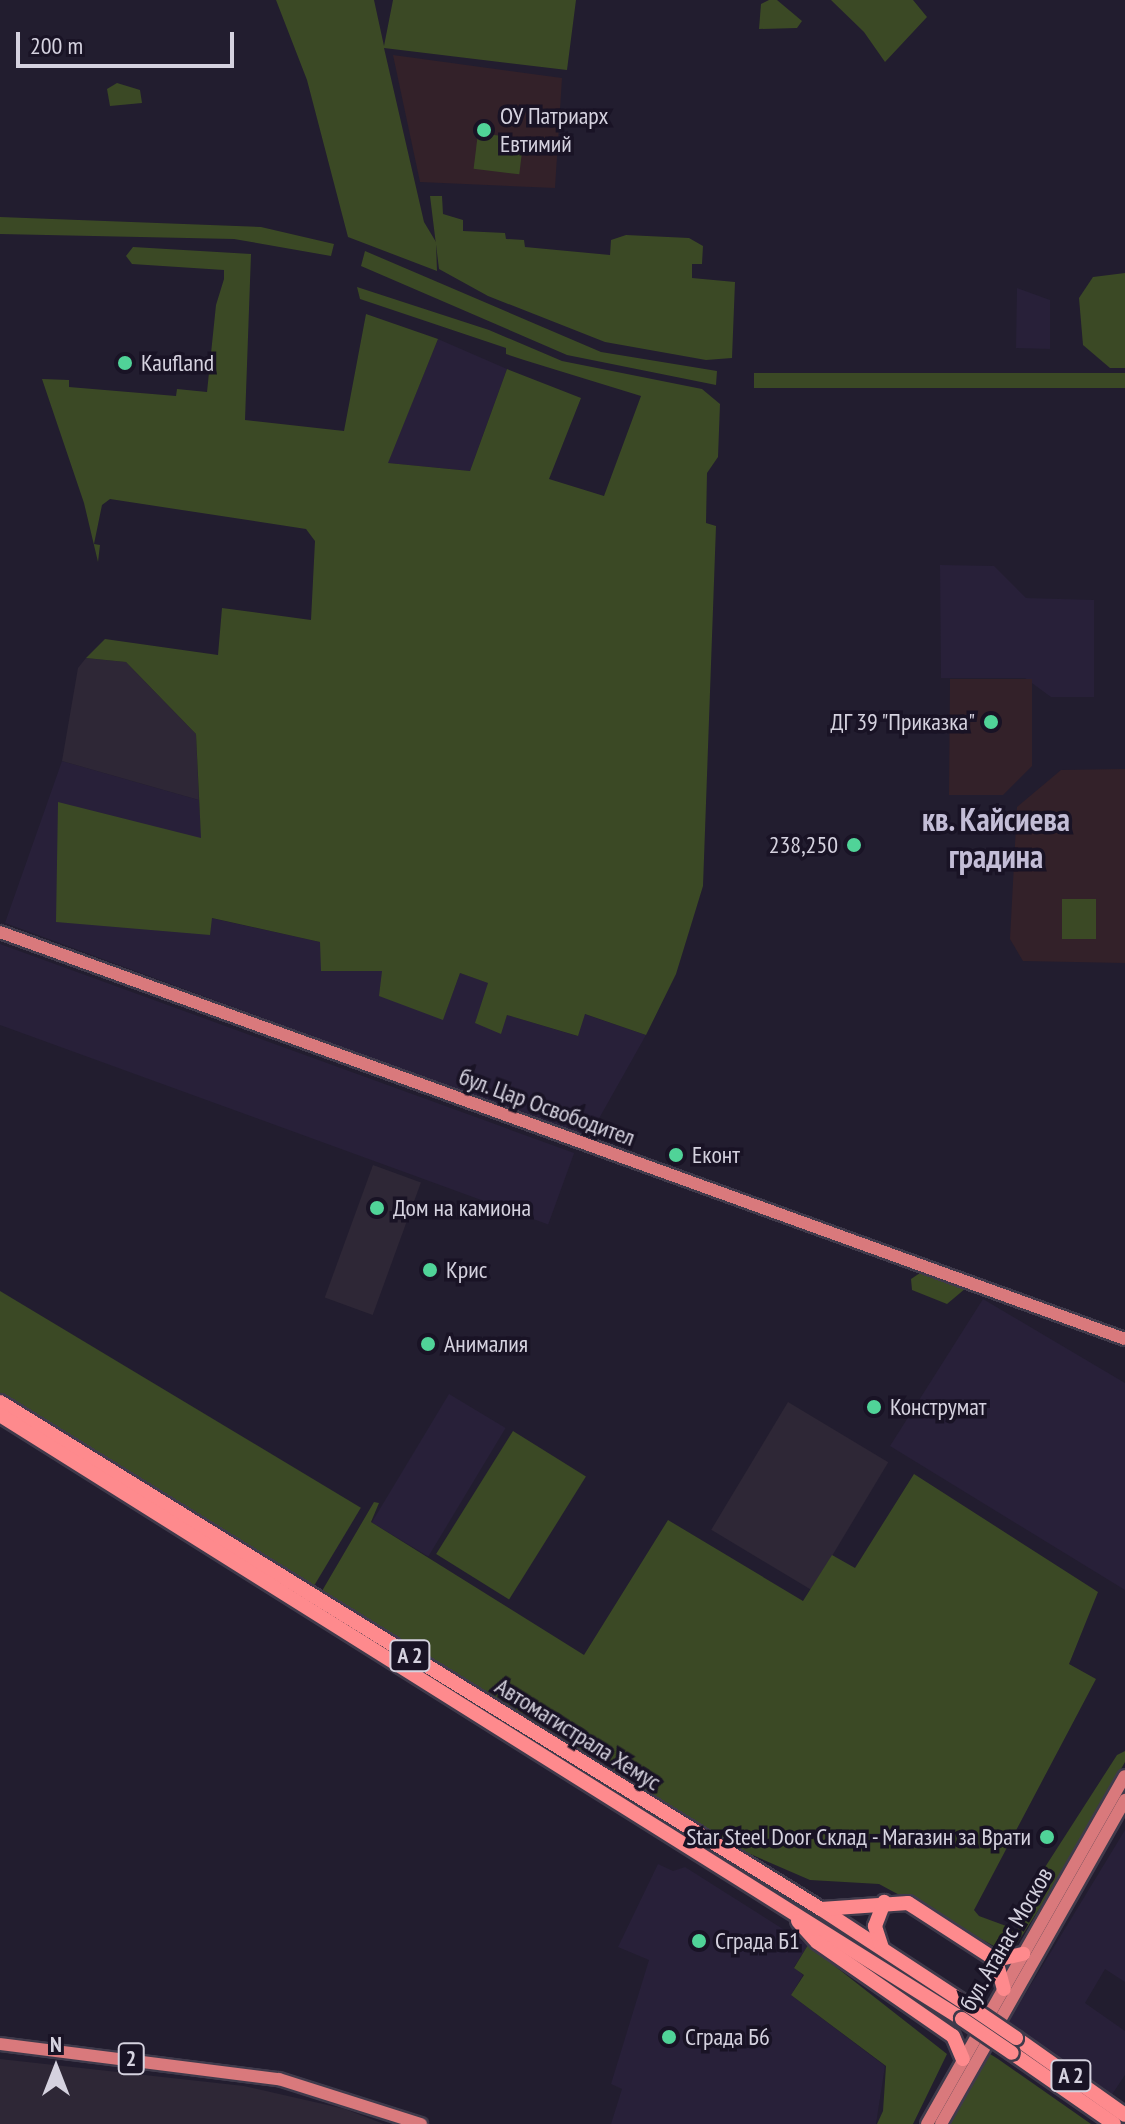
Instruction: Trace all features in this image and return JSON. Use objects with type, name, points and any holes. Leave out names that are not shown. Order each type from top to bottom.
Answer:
[{"type":"highway","name":"Автомагистрала Хемус","points":[[0,1402],[821,1909],[882,1948],[1014,2046],[1125,2115]]},
{"type":"highway","name":"Автомагистрала Хемус","points":[[0,1415],[788,1908],[966,2013]]},
{"type":"highway","points":[[882,1948],[875,1926],[884,1902]]},
{"type":"highway","points":[[821,1909],[884,1902],[908,1903],[996,1960],[1004,1989]]},
{"type":"highway","points":[[788,1908],[817,1942],[953,2036],[963,2059]]},
{"type":"highway","points":[[996,1960],[1023,1954]]},
{"type":"highway","name":"Автомагистрала Хемус","points":[[1014,2046],[1114,2124]]},
{"type":"main road","name":"бул. Цар Освободител","points":[[0,932],[1125,1339]]},
{"type":"main road","name":"бул. Атанас Москов","points":[[927,2124],[1125,1776]]},
{"type":"main road","name":"бул. Атанас Москов","points":[[941,2124],[1125,1800]]},
{"type":"main road","name":"2","points":[[0,2044],[279,2079],[421,2124]]},
{"type":"shaded area","name":"ОУ Патриарх Евтимий","points":[[393,55],[562,78],[555,188],[420,182]]},
{"type":"shaded area","points":[[1017,288],[1050,300],[1050,349],[1016,348]]},
{"type":"shaded area","points":[[438,339],[507,369],[470,471],[387,463]]},
{"type":"shaded area","points":[[940,565],[994,566],[1026,598],[1094,600],[1094,697],[1051,697],[1025,678],[941,678]]},
{"type":"shaded area","points":[[86,658],[126,662],[196,734],[199,800],[62,761],[78,668]]},
{"type":"shaded area","name":"ДГ 39 \"Приказка\"","points":[[950,679],[1032,679],[1032,766],[1003,795],[949,795]]},
{"type":"shaded area","points":[[62,761],[199,800],[209,935],[211,918],[320,942],[382,970],[443,1019],[460,973],[489,983],[500,1033],[507,1015],[577,1036],[584,1014],[646,1035],[588,1138],[5,923]]},
{"type":"shaded area","points":[[1125,769],[1125,963],[1023,961],[1010,939],[1017,807],[1061,770]]},
{"type":"shaded area","points":[[0,944],[574,1153],[548,1224],[0,1025]]},
{"type":"shaded area","name":"Дом на камиона","points":[[373,1165],[421,1182],[373,1315],[325,1297]]},
{"type":"shaded area","points":[[983,1299],[1125,1383],[1125,1590],[890,1446]]},
{"type":"shaded area","points":[[449,1394],[506,1428],[428,1557],[372,1523]]},
{"type":"shaded area","points":[[788,1402],[888,1462],[812,1590],[711,1530]]},
{"type":"shaded area","points":[[1125,1830],[1125,1982],[1105,1969],[1085,2003],[1125,2031],[1125,2075],[1111,2096],[1007,2024]]},
{"type":"shaded area","points":[[658,1864],[673,1871],[685,1867],[808,1945],[794,1967],[803,1975],[791,1995],[885,2066],[876,2124],[611,2124],[622,2089],[611,2084],[649,1960],[618,1947]]},
{"type":"shaded area","points":[[0,2059],[244,2086],[345,2109],[384,2124],[0,2124]]},
{"type":"green space","points":[[276,0],[374,0],[384,46],[393,0],[576,0],[567,70],[384,48],[424,222],[436,242],[437,271],[348,237],[307,80]]},
{"type":"green space","points":[[777,0],[802,21],[797,28],[759,29],[761,4]]},
{"type":"green space","points":[[831,0],[913,0],[927,17],[885,62],[864,32]]},
{"type":"green space","points":[[117,83],[140,90],[142,103],[110,106],[107,89]]},
{"type":"green space","points":[[478,133],[524,139],[519,174],[474,169]]},
{"type":"green space","points":[[430,196],[442,196],[443,214],[463,220],[463,231],[505,233],[506,239],[524,240],[525,247],[610,255],[611,240],[626,235],[689,238],[703,246],[702,264],[692,264],[692,278],[735,282],[732,358],[706,360],[605,342],[488,296],[439,269]]},
{"type":"green space","points":[[0,217],[261,227],[334,244],[331,256],[234,239],[0,234]]},
{"type":"green space","points":[[133,247],[251,254],[245,420],[344,431],[366,314],[438,339],[388,463],[470,471],[507,369],[581,398],[549,479],[604,496],[641,396],[506,354],[506,348],[360,299],[357,287],[489,330],[562,361],[702,389],[720,404],[718,457],[707,473],[706,523],[716,526],[703,886],[676,974],[646,1035],[585,1014],[578,1036],[507,1015],[501,1034],[475,1023],[488,983],[460,973],[443,1020],[379,996],[382,971],[321,971],[320,942],[212,918],[210,935],[56,922],[58,802],[201,838],[196,734],[126,662],[86,658],[105,639],[218,655],[222,608],[311,620],[315,541],[306,529],[110,499],[102,505],[94,544],[100,545],[98,562],[84,503],[42,379],[69,380],[69,387],[176,396],[177,389],[207,392],[216,305],[224,279],[224,270],[132,264],[126,256]]},
{"type":"green space","points":[[365,251],[601,352],[717,371],[716,385],[567,355],[361,266]]},
{"type":"green space","points":[[1125,273],[1125,368],[1110,368],[1083,345],[1079,298],[1093,277]]},
{"type":"green space","points":[[754,373],[1125,373],[1125,388],[754,388]]},
{"type":"green space","points":[[1062,899],[1096,899],[1096,939],[1062,939]]},
{"type":"green space","points":[[920,1273],[966,1288],[947,1304],[912,1290],[911,1279]]},
{"type":"green space","points":[[0,1291],[361,1508],[312,1589],[0,1402]]},
{"type":"green space","points":[[513,1431],[586,1477],[509,1600],[436,1554]]},
{"type":"green space","points":[[914,1474],[1098,1592],[1069,1664],[1096,1679],[974,1910],[979,1916],[1017,1930],[1046,1881],[1040,1875],[1117,1755],[1125,1751],[1125,1762],[1056,1883],[1014,1948],[1005,1952],[879,1884],[810,1880],[741,1850],[322,1591],[374,1502],[379,1503],[371,1522],[584,1655],[668,1520],[803,1601],[832,1555],[855,1568]]},
{"type":"green space","points":[[808,1945],[947,2054],[913,2124],[877,2124],[883,2111],[886,2066],[791,1995],[804,1975],[794,1968]]},
{"type":"green space","points":[[990,2054],[998,2059],[1091,2124],[949,2124]]},
{"type":"place","name":"ОУ Патриарх Евтимий","points":[[484,130]]},
{"type":"place","name":"Kaufland","points":[[125,363]]},
{"type":"place","name":"ДГ 39 \"Приказка\"","points":[[991,722]]},
{"type":"place","name":"238,250","points":[[854,845]]},
{"type":"place","name":"Еконт","points":[[676,1155]]},
{"type":"place","name":"Дом на камиона","points":[[377,1208]]},
{"type":"place","name":"Крис","points":[[430,1270]]},
{"type":"place","name":"Анималия","points":[[428,1344]]},
{"type":"place","name":"Конструмат","points":[[874,1407]]},
{"type":"place","name":"Star Steel Door Склад - Магазин за Врати","points":[[1047,1837]]},
{"type":"place","name":"Сграда Б1","points":[[699,1941]]},
{"type":"place","name":"Сграда Б6","points":[[669,2037]]},
{"type":"district","name":"кв. Кайсиева градина","points":[[996,838]]}]
